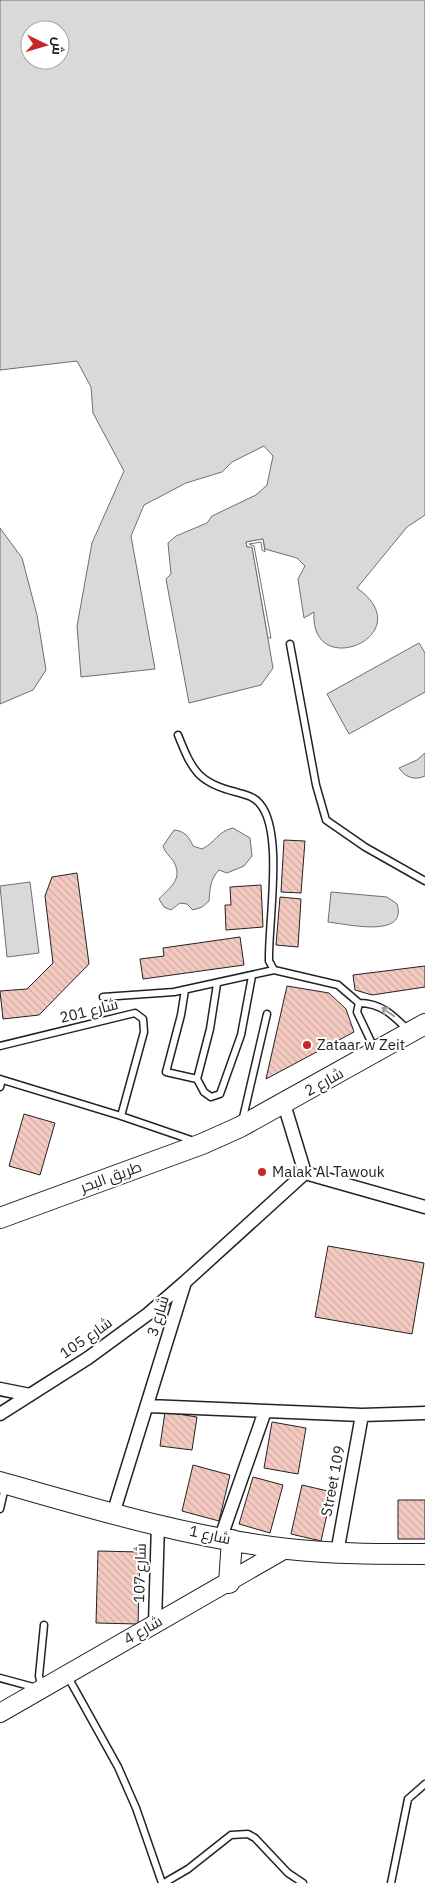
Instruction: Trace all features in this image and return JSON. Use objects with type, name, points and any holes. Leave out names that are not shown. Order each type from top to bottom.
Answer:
[{"type":"main road","name":"شارع 2","points":[[222,1136],[377,1053],[418,1028]]},
{"type":"main road","name":"طريق البحر","points":[[0,1218],[222,1136]]},
{"type":"main road","name":"شارع 1","points":[[3,1483],[113,1514],[226,1538],[287,1548],[337,1553],[425,1554]]},
{"type":"main road","points":[[226,1538],[228,1583]]},
{"type":"main road","name":"شارع 4","points":[[0,1713],[287,1548]]},
{"type":"street","points":[[284,1104],[305,1172],[425,1207]]},
{"type":"street","name":"شارع 3","points":[[113,1514],[185,1282],[305,1172]]},
{"type":"street","name":"شارع 105","points":[[0,1414],[88,1358],[148,1314],[185,1282]]},
{"type":"street","points":[[0,1389],[30,1395]]},
{"type":"street","points":[[148,1406],[362,1415],[425,1413]]},
{"type":"street","points":[[226,1538],[265,1410]]},
{"type":"street","name":"Street 109","points":[[337,1553],[362,1415]]},
{"type":"street","name":"شارع 107","points":[[155,1623],[158,1524]]},
{"type":"lane","points":[[290,644],[316,784],[326,820],[359,844],[425,881]]},
{"type":"lane","points":[[178,735],[190,765],[203,780],[218,788],[255,799],[264,809],[268,820],[273,854],[268,961],[274,970]]},
{"type":"lane","points":[[103,997],[186,990],[274,970],[338,985],[359,1003],[371,1003],[384,1008],[418,1028]]},
{"type":"lane","points":[[217,984],[210,1029],[197,1079],[204,1092],[211,1097],[220,1094],[241,1035],[252,976]]},
{"type":"lane","points":[[186,990],[182,1015],[166,1072],[197,1079]]},
{"type":"lane","points":[[359,1003],[357,1012],[377,1053]]},
{"type":"lane","name":"شارع 201","points":[[0,1046],[135,1013],[143,1020],[144,1032],[121,1116]]},
{"type":"lane","points":[[240,1127],[267,1014]]},
{"type":"lane","points":[[0,1088],[1,1080],[121,1116],[202,1144]]},
{"type":"lane","points":[[0,1508],[3,1483]]},
{"type":"lane","points":[[43,1689],[39,1676],[44,1625]]},
{"type":"lane","points":[[67,1676],[118,1768],[136,1808],[163,1883],[188,1868],[231,1835],[240,1833],[255,1838],[288,1873],[303,1883]]},
{"type":"lane","points":[[0,1678],[43,1689]]},
{"type":"lane","points":[[391,1883],[408,1799],[425,1784]]},
{"type":"shaded area","points":[[0,0],[425,0],[425,515],[407,527],[357,588],[374,605],[377,622],[371,635],[358,644],[343,648],[328,645],[317,633],[314,612],[304,618],[298,579],[305,566],[297,558],[265,549],[263,539],[246,542],[247,547],[252,546],[273,668],[261,685],[189,703],[166,579],[171,574],[168,543],[176,536],[207,523],[212,516],[256,495],[267,485],[273,456],[264,446],[232,462],[222,472],[186,483],[144,505],[131,536],[155,669],[81,677],[77,626],[92,543],[124,471],[93,413],[91,387],[77,361],[0,370]]},
{"type":"shaded area","points":[[0,528],[22,558],[37,615],[46,670],[33,690],[0,704]]},
{"type":"shaded area","points":[[419,643],[425,653],[425,692],[349,734],[327,694]]},
{"type":"shaded area","points":[[425,753],[425,776],[410,777],[399,768],[417,760]]},
{"type":"shaded area","points":[[233,828],[250,838],[252,856],[244,866],[227,873],[219,870],[212,881],[209,901],[202,907],[193,910],[187,904],[180,903],[171,910],[164,907],[159,899],[174,883],[177,874],[174,862],[163,846],[174,830],[184,833],[193,846],[202,849],[220,834]]},
{"type":"shaded area","points":[[30,882],[39,953],[7,957],[0,886]]},
{"type":"shaded area","points":[[331,892],[387,897],[397,904],[398,915],[394,922],[385,926],[374,927],[328,922]]},
{"type":"pier","points":[[263,539],[265,552],[262,550],[261,542],[249,544],[254,546],[271,638],[268,638],[252,547],[247,547],[246,542]]},
{"type":"building","points":[[284,840],[305,841],[301,893],[281,892]]},
{"type":"building","points":[[77,873],[89,964],[39,1015],[3,1019],[0,991],[27,989],[53,963],[45,896],[52,877]]},
{"type":"building","points":[[261,885],[263,927],[226,930],[225,905],[231,905],[230,887]]},
{"type":"building","points":[[280,897],[301,899],[298,947],[276,945]]},
{"type":"building","points":[[240,937],[244,965],[143,979],[140,959],[164,956],[163,948]]},
{"type":"building","points":[[425,966],[425,987],[372,995],[355,990],[353,975]]},
{"type":"building","points":[[287,986],[329,993],[346,1009],[354,1032],[266,1079]]},
{"type":"building","points":[[24,1114],[55,1123],[40,1175],[9,1166]]},
{"type":"building","points":[[328,1246],[424,1263],[412,1334],[315,1317]]},
{"type":"building","points":[[165,1412],[197,1417],[192,1450],[160,1446]]},
{"type":"building","points":[[272,1422],[306,1428],[298,1474],[264,1468]]},
{"type":"building","points":[[193,1465],[230,1475],[219,1521],[182,1511]]},
{"type":"building","points":[[253,1477],[283,1485],[270,1533],[239,1524]]},
{"type":"building","points":[[302,1485],[332,1492],[321,1541],[291,1534]]},
{"type":"building","points":[[398,1500],[425,1500],[425,1539],[398,1539]]},
{"type":"building","points":[[98,1551],[140,1552],[138,1624],[96,1623]]},
{"type":"place","name":"Zataar w Zeit","points":[[307,1045]]},
{"type":"place","name":"Malak Al Tawouk","points":[[262,1172]]}]
